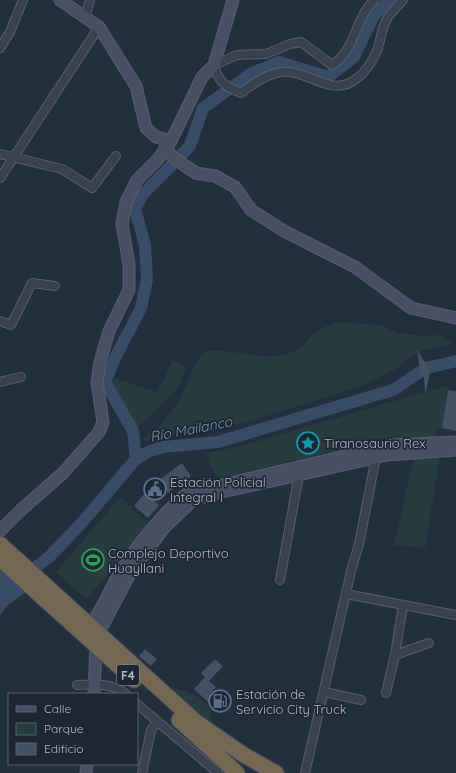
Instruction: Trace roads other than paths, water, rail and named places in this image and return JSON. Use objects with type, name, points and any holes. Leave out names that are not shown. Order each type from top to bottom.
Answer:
[{"type":"highway","name":"F4","points":[[1,550],[71,616],[196,722],[244,755],[276,773]]},
{"type":"highway","name":"F4","points":[[94,635],[111,659],[237,773]]},
{"type":"street","points":[[0,48],[10,32],[23,0]]},
{"type":"street","points":[[60,0],[99,27],[136,86],[146,128],[156,137],[168,144],[175,159],[196,173],[214,176],[234,187],[251,210],[284,231],[355,267],[411,308],[456,318]]},
{"type":"street","points":[[85,17],[90,0]]},
{"type":"street","points":[[233,0],[214,65],[217,78],[226,87],[241,93],[258,80],[275,73],[289,71],[305,75],[325,84],[340,86],[354,81],[368,67],[379,46],[386,20],[403,0]]},
{"type":"street","points":[[0,531],[21,510],[63,473],[99,432],[103,422],[97,382],[100,362],[109,331],[129,290],[130,264],[122,224],[126,202],[137,180],[159,158],[168,144],[202,77],[214,65],[237,55],[266,54],[290,44],[301,42],[332,65],[341,60],[353,40],[358,23],[374,0]]},
{"type":"street","points":[[0,178],[99,27]]},
{"type":"street","points":[[0,154],[62,169],[92,188],[116,156]]},
{"type":"street","points":[[0,321],[11,325],[32,283],[55,286]]},
{"type":"street","points":[[0,382],[21,377]]},
{"type":"street","points":[[212,490],[376,453],[440,447],[456,442]]},
{"type":"street","points":[[440,447],[456,450]]},
{"type":"street","points":[[98,689],[94,635],[103,624],[132,570],[188,493],[299,474],[376,453]]},
{"type":"street","points":[[305,773],[351,571],[360,544],[376,453]]},
{"type":"street","points":[[280,580],[299,474]]},
{"type":"street","points":[[346,594],[456,615]]},
{"type":"street","points":[[386,693],[395,655],[403,605]]},
{"type":"street","points":[[395,655],[429,643]]},
{"type":"street","points":[[98,689],[103,668],[111,659]]},
{"type":"street","points":[[77,685],[98,689],[118,688],[125,693]]},
{"type":"street","points":[[324,692],[361,700]]},
{"type":"street","points":[[138,705],[218,773]]},
{"type":"street","points":[[142,773],[151,730],[157,721]]},
{"type":"water","points":[[0,568],[26,592],[8,605],[0,615]]},
{"type":"waterway","points":[[136,459],[133,431],[105,382],[115,358],[141,308],[147,279],[145,245],[135,209],[143,194],[190,146],[203,108],[250,74],[279,62],[328,77],[354,57],[373,17],[389,0]]},
{"type":"waterway","name":"Río Mailanco","points":[[0,596],[8,587],[48,558],[78,527],[136,459],[150,451],[163,447],[218,442],[393,390],[426,368],[456,361]]},
{"type":"place","name":"Tiranosaurio Rex","points":[[308,443]]},
{"type":"place","name":"Estación Policial Integral I","points":[[155,489]]},
{"type":"place","name":"Complejo Deportivo Huayllani","points":[[93,560]]},
{"type":"place","name":"Estación de Servicio City Truck","points":[[220,701]]}]
